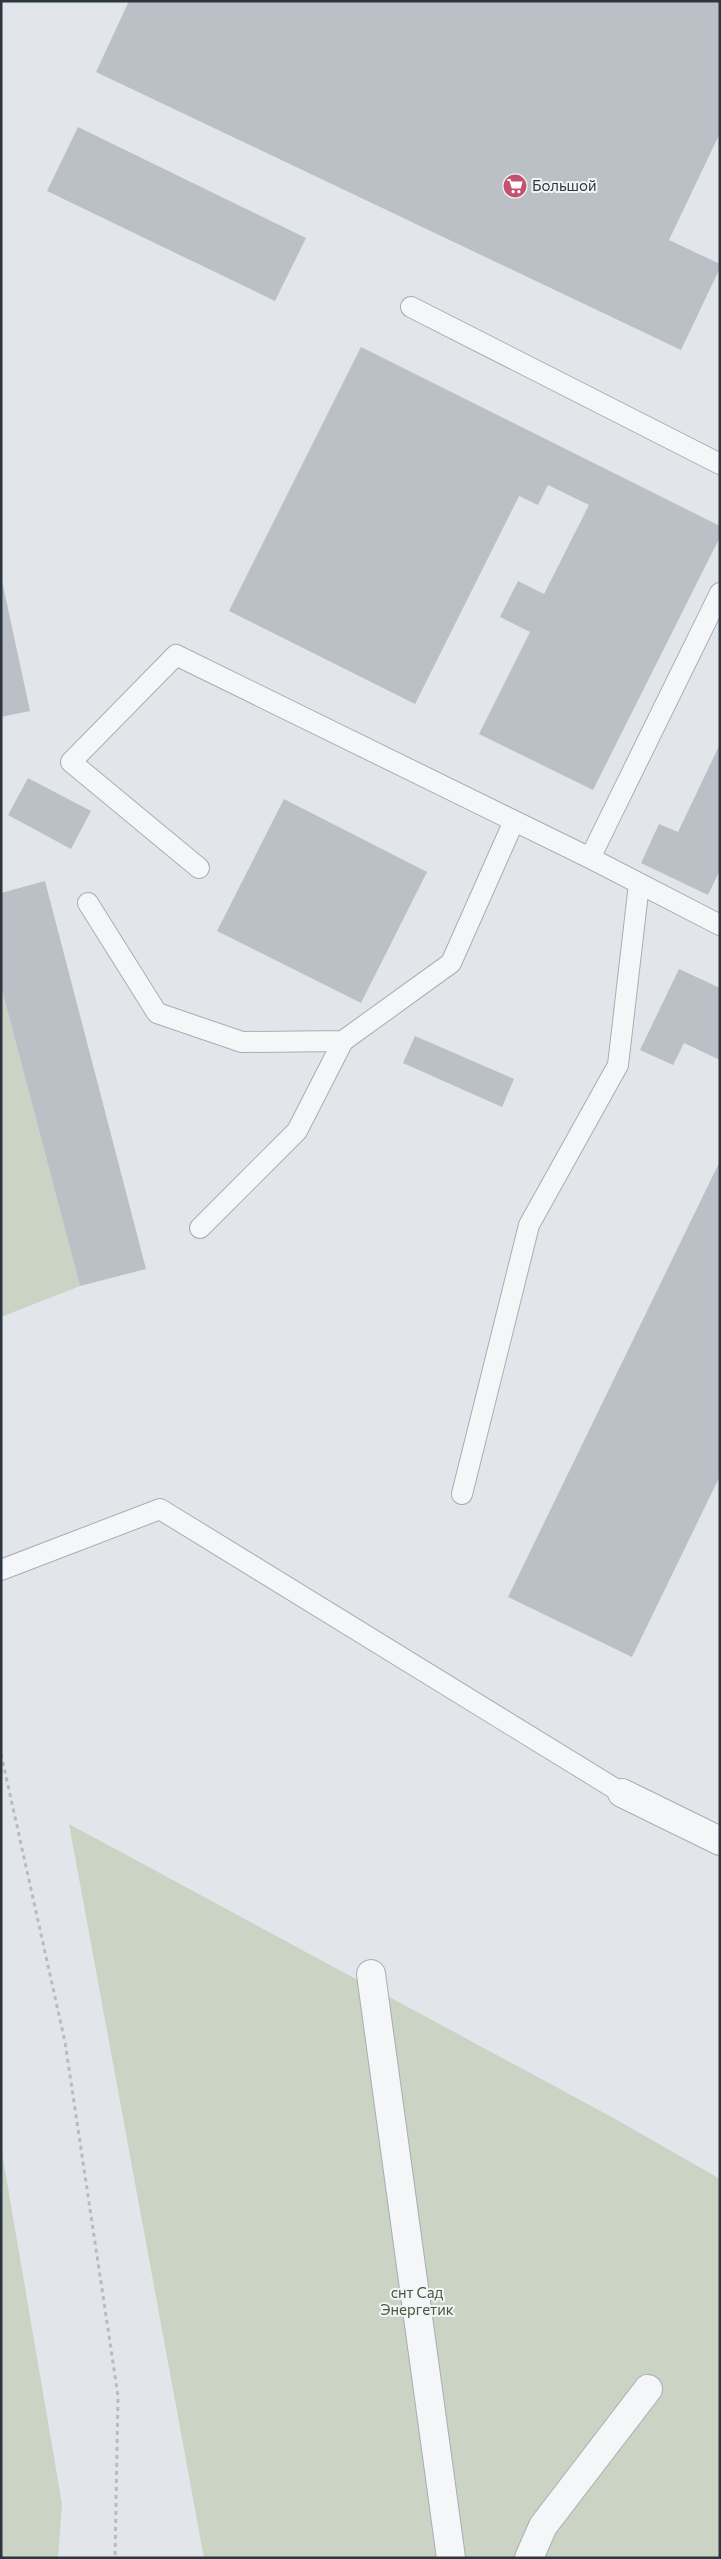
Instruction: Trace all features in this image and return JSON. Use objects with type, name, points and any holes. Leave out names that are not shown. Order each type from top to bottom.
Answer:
[{"type":"street","points":[[622,1794],[720,1841]]},
{"type":"street","points":[[371,1974],[451,2558]]},
{"type":"street","points":[[529,2558],[542,2526],[648,2388]]},
{"type":"lane","points":[[411,307],[720,464]]},
{"type":"lane","points":[[590,858],[720,593]]},
{"type":"lane","points":[[199,868],[71,762],[176,655],[590,858],[720,925]]},
{"type":"lane","points":[[200,1228],[297,1131],[343,1040],[451,963],[514,821]]},
{"type":"lane","points":[[462,1494],[529,1225],[618,1065],[640,884]]},
{"type":"lane","points":[[88,903],[158,1013],[242,1042],[343,1040]]},
{"type":"lane","points":[[1,1570],[160,1510],[622,1794]]},
{"type":"path","points":[[1,1754],[65,2042],[117,2386],[115,2558]]},
{"type":"green space","points":[[1,986],[80,1286],[1,1317]]},
{"type":"green space","name":"снт Сад Энергетик","points":[[69,1824],[617,2120],[720,2179],[720,2558],[204,2558]]},
{"type":"green space","points":[[1,2147],[62,2504],[58,2558],[1,2558]]},
{"type":"building","name":"Большой","points":[[129,1],[720,1],[720,133],[669,240],[720,264],[720,268],[681,350],[96,72]]},
{"type":"building","points":[[78,127],[306,238],[275,301],[47,191]]},
{"type":"building","points":[[361,347],[720,526],[720,537],[593,790],[479,734],[530,632],[500,617],[518,581],[544,594],[589,505],[548,485],[538,505],[519,496],[415,704],[229,611]]},
{"type":"building","points":[[1,576],[30,711],[1,717]]},
{"type":"building","points":[[720,744],[720,870],[708,895],[641,863],[659,824],[678,832]]},
{"type":"building","points":[[28,778],[91,811],[71,849],[8,815]]},
{"type":"building","points":[[284,799],[427,872],[361,1003],[217,931]]},
{"type":"building","points":[[45,881],[146,1269],[80,1286],[1,986],[1,893]]},
{"type":"building","points":[[679,969],[720,988],[720,1060],[684,1043],[673,1065],[640,1050]]},
{"type":"building","points":[[415,1036],[514,1079],[502,1107],[403,1063]]},
{"type":"building","points":[[720,1161],[720,1476],[632,1657],[508,1597]]},
{"type":"place","name":"Большой","points":[[515,186]]}]
